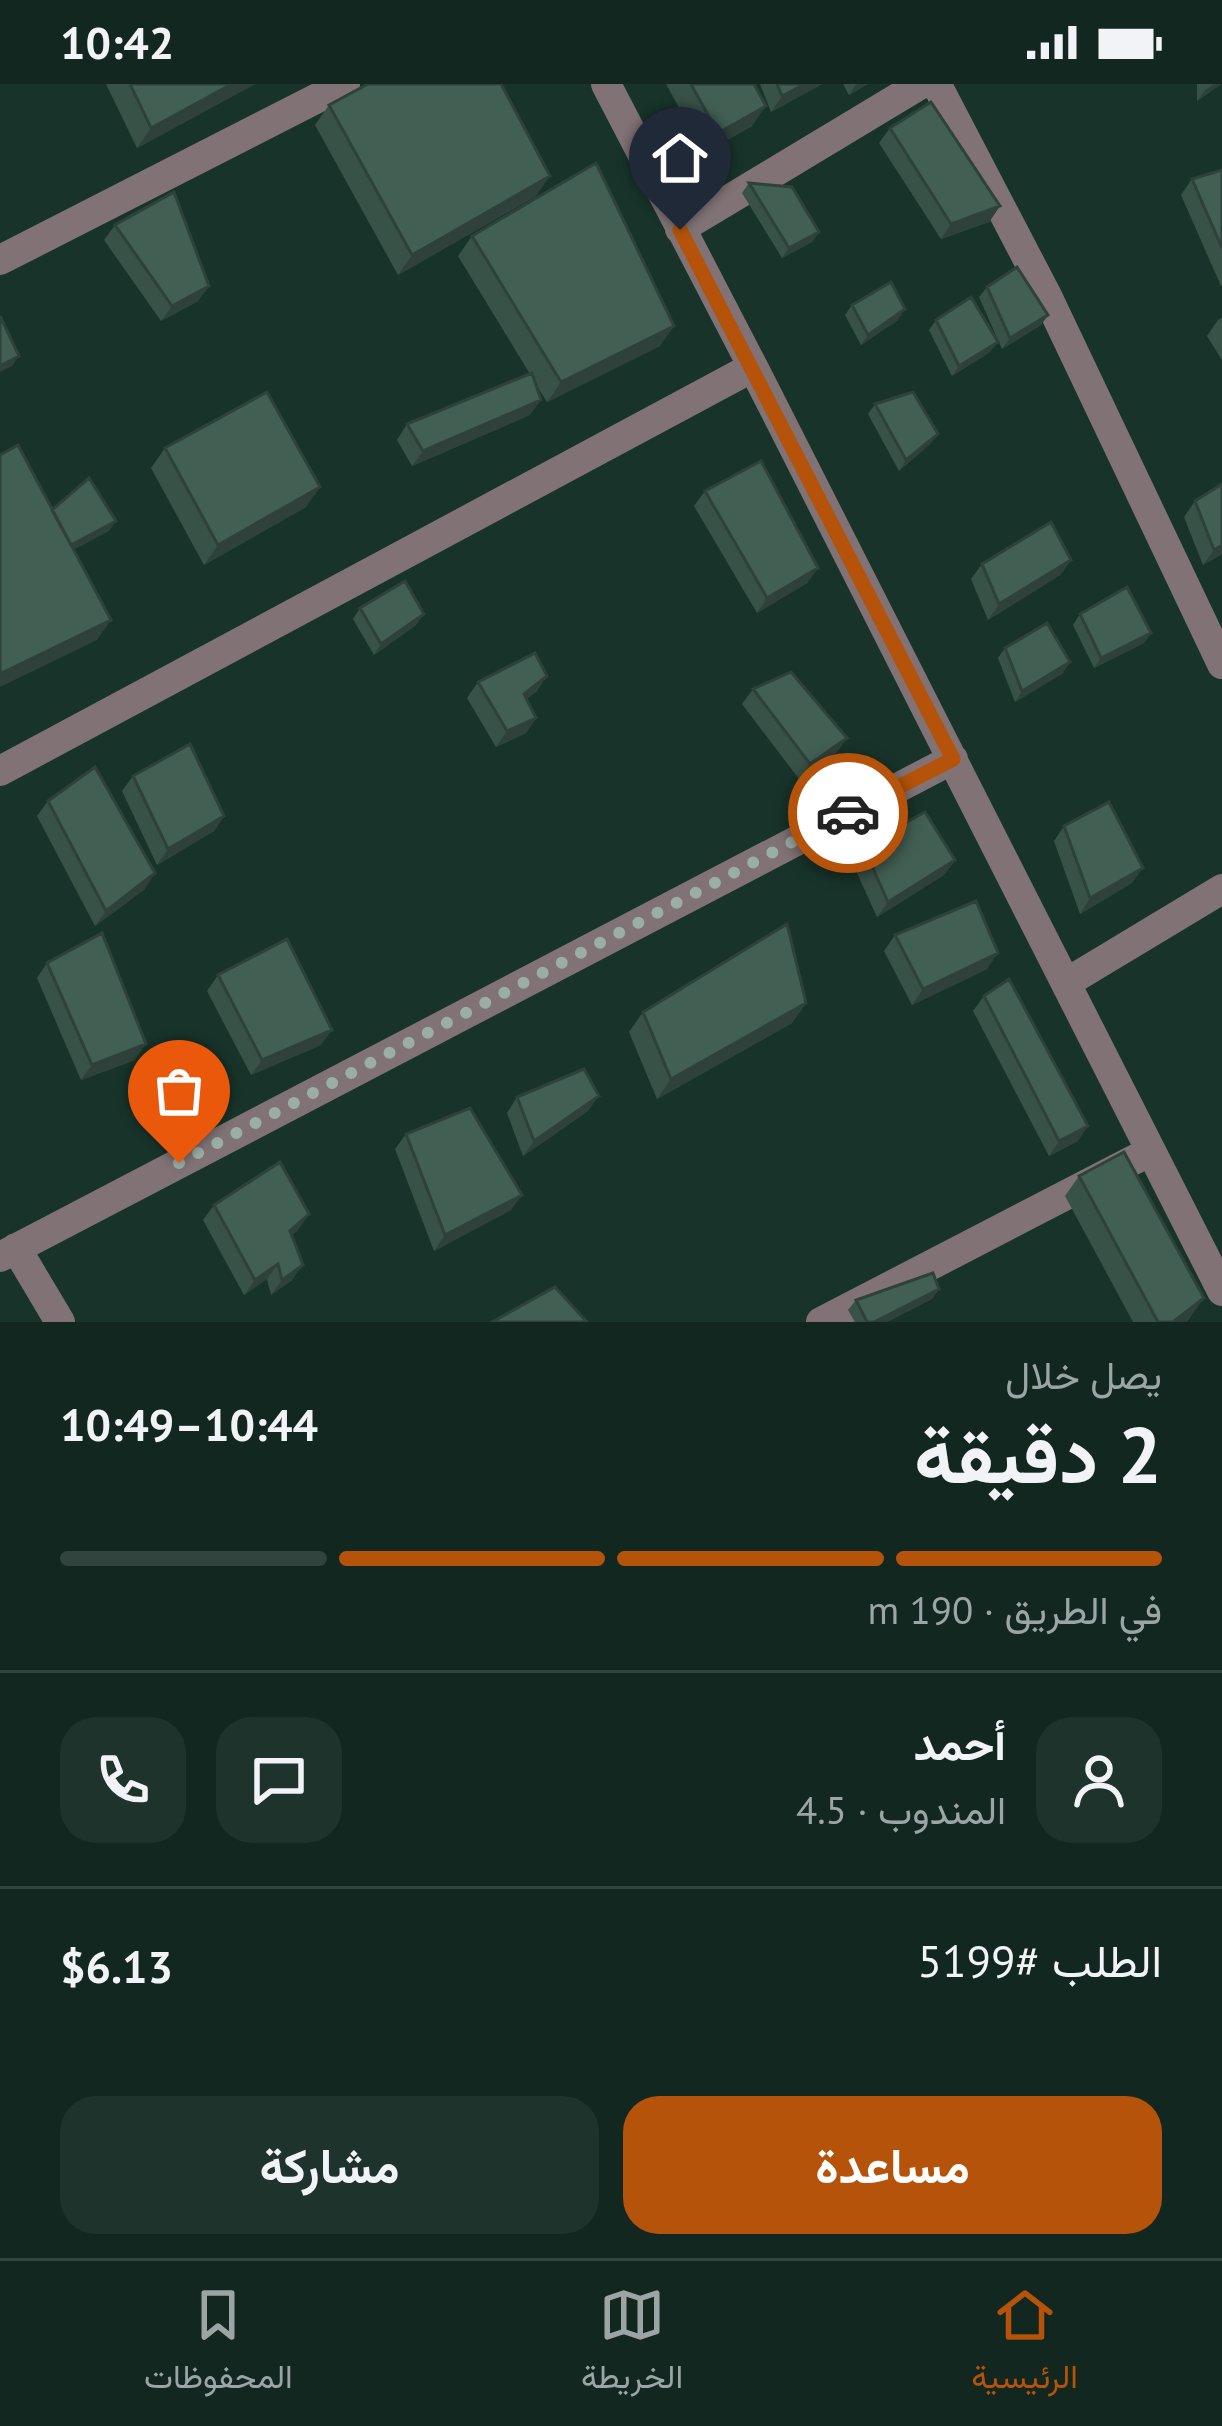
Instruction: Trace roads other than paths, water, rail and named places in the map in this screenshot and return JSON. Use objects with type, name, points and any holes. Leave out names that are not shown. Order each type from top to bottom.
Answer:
[{"type":"street","points":[[0,260],[345,84]]},
{"type":"street","points":[[605,84],[1222,1292]]},
{"type":"street","points":[[680,230],[921,84]]},
{"type":"street","points":[[932,84],[938,87],[1047,296],[1222,664]]},
{"type":"street","points":[[0,771],[753,367]]},
{"type":"street","points":[[60,1322],[8,1252],[953,759]]},
{"type":"street","points":[[1066,983],[1222,889]]},
{"type":"street","points":[[821,1322],[1151,1151]]}]
